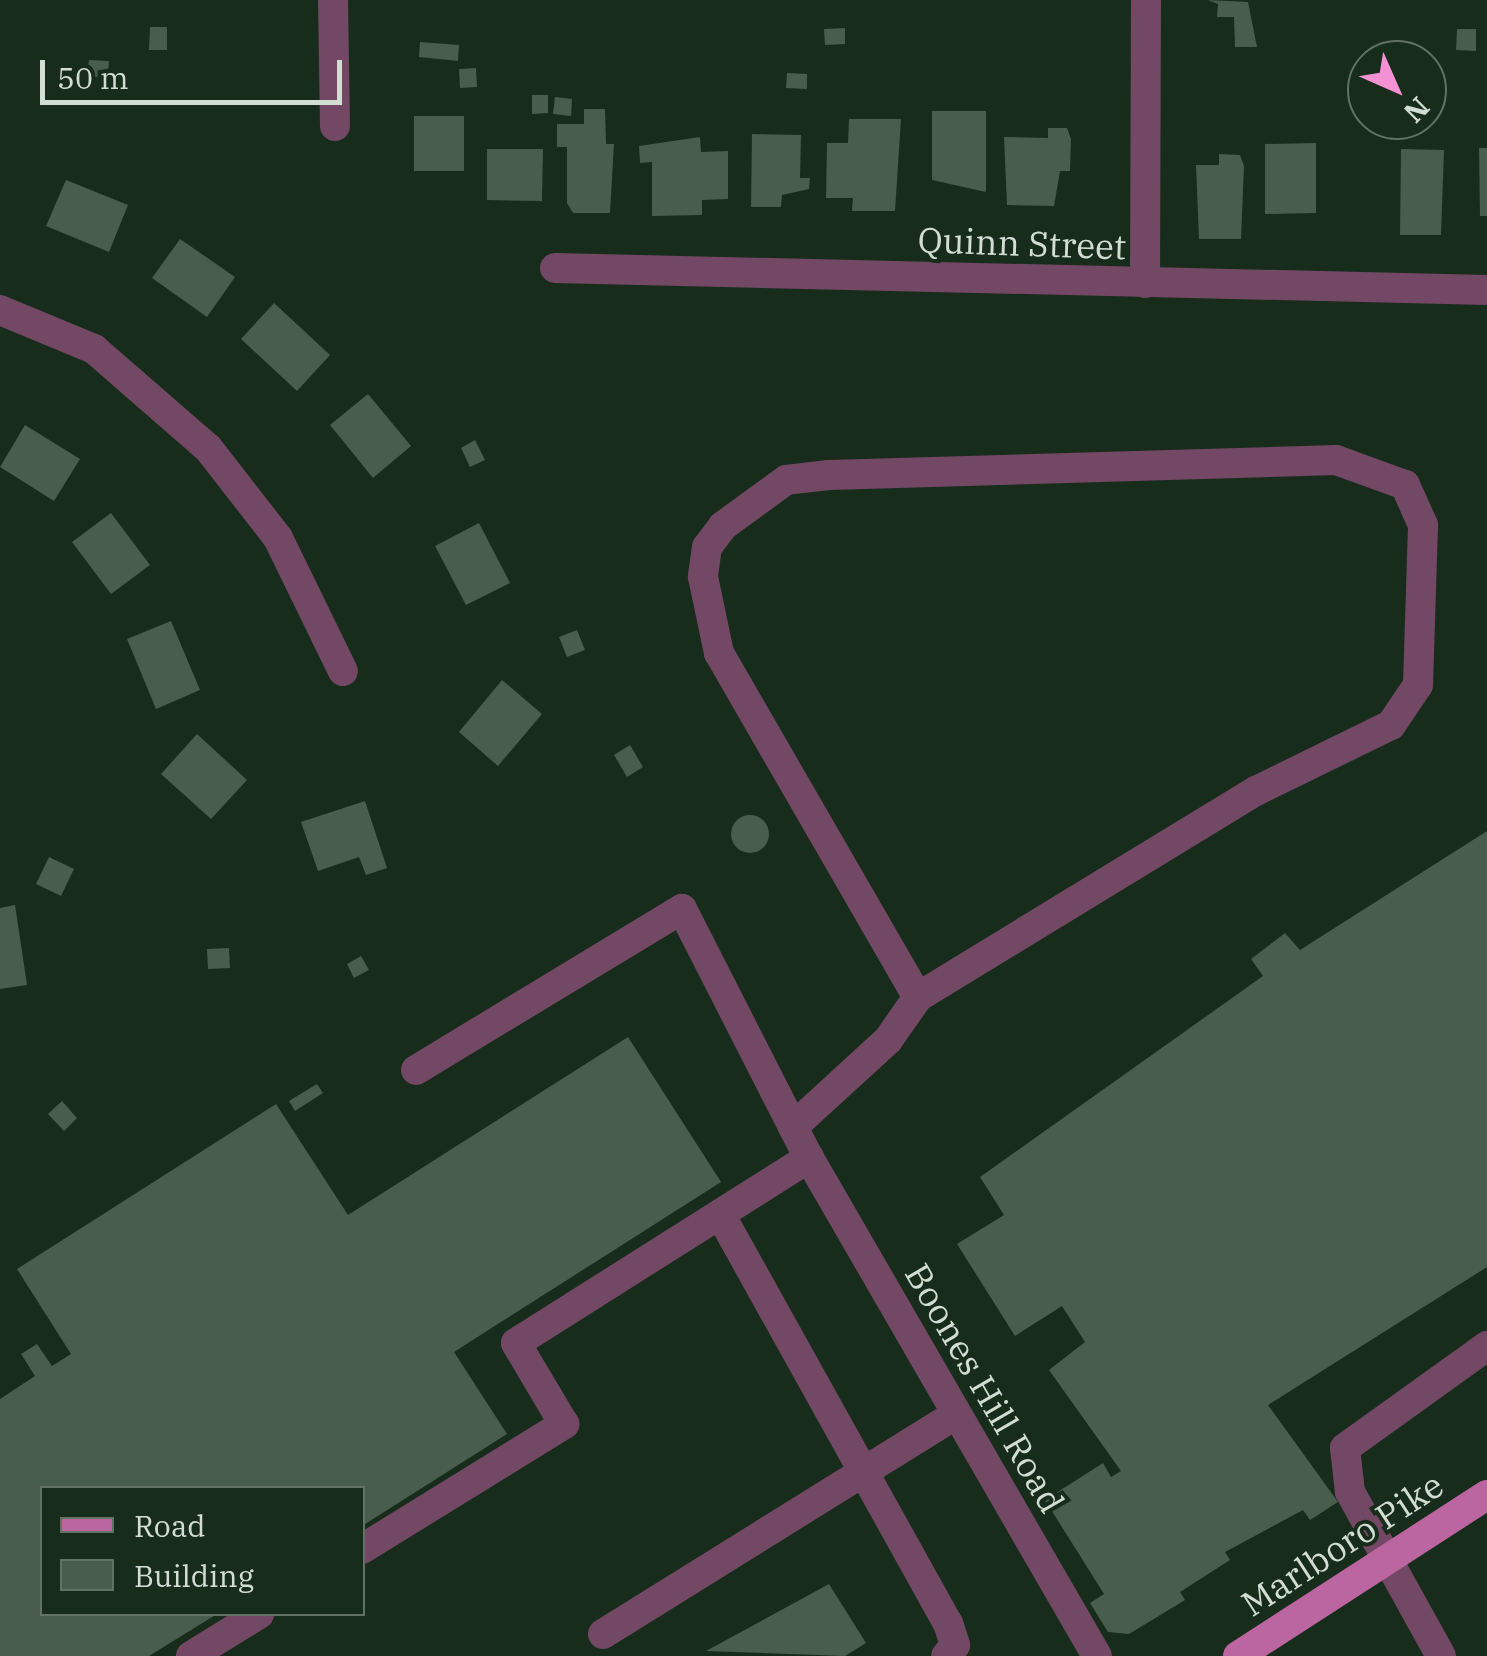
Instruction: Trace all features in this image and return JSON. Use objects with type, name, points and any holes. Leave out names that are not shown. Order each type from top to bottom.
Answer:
[{"type":"main road","name":"Marlboro Pike","points":[[1238,1656],[1487,1495]]},
{"type":"street","points":[[333,0],[336,126]]},
{"type":"street","points":[[1145,284],[1146,0]]},
{"type":"street","name":"Quinn Street","points":[[555,268],[1487,290]]},
{"type":"street","points":[[0,310],[94,349],[208,448],[278,538],[343,671]]},
{"type":"street","points":[[793,1127],[888,1040],[918,997],[1256,791],[1391,725],[1418,685],[1423,525],[1405,485],[1336,460],[829,475],[786,480],[723,526],[707,548],[702,578],[719,653],[918,997]]},
{"type":"street","name":"Boones Hill Road","points":[[416,1070],[682,909],[809,1158],[1097,1656]]},
{"type":"street","points":[[365,1547],[564,1424],[516,1343],[809,1158]]},
{"type":"street","points":[[720,1214],[948,1623],[954,1645],[946,1656]]},
{"type":"street","points":[[1441,1656],[1385,1561],[1343,1472],[1345,1448],[1487,1346]]},
{"type":"street","points":[[603,1634],[956,1414]]},
{"type":"street","points":[[191,1656],[256,1616]]},
{"type":"building","points":[[1208,0],[1248,2],[1257,47],[1235,47],[1234,17],[1217,17],[1218,4]]},
{"type":"building","points":[[150,27],[167,27],[167,50],[149,50]]},
{"type":"building","points":[[845,28],[845,44],[825,45],[824,29]]},
{"type":"building","points":[[1457,29],[1476,29],[1476,51],[1456,50]]},
{"type":"building","points":[[420,42],[459,45],[458,61],[419,57]]},
{"type":"building","points":[[89,60],[109,61],[108,78],[87,76]]},
{"type":"building","points":[[476,68],[477,87],[460,88],[459,69]]},
{"type":"building","points":[[787,73],[807,74],[807,89],[786,88]]},
{"type":"building","points":[[532,95],[548,95],[548,113],[532,114]]},
{"type":"building","points":[[555,97],[572,99],[571,116],[553,114]]},
{"type":"building","points":[[584,109],[605,109],[606,144],[614,144],[610,213],[573,213],[567,203],[567,147],[557,147],[557,124],[584,124]]},
{"type":"building","points":[[932,111],[986,111],[986,192],[932,180]]},
{"type":"building","points":[[414,116],[464,116],[464,171],[414,171]]},
{"type":"building","points":[[849,119],[901,119],[895,211],[852,211],[853,198],[826,198],[827,143],[848,143]]},
{"type":"building","points":[[1048,128],[1067,128],[1071,139],[1070,171],[1060,171],[1054,206],[1007,205],[1004,137],[1048,138]]},
{"type":"building","points":[[752,134],[801,135],[800,178],[810,178],[809,189],[782,195],[781,207],[751,207]]},
{"type":"building","points":[[700,137],[701,152],[728,151],[728,199],[702,200],[702,215],[652,216],[652,162],[640,163],[639,146]]},
{"type":"building","points":[[1316,143],[1316,213],[1265,214],[1265,144]]},
{"type":"building","points":[[1479,148],[1487,148],[1487,216],[1480,216]]},
{"type":"building","points":[[487,149],[543,149],[542,201],[487,200]]},
{"type":"building","points":[[1401,149],[1444,150],[1441,235],[1400,235]]},
{"type":"building","points":[[1219,154],[1240,155],[1244,166],[1241,239],[1199,239],[1196,165],[1219,165]]},
{"type":"building","points":[[66,180],[128,205],[109,252],[46,226]]},
{"type":"building","points":[[180,239],[235,277],[207,317],[152,278]]},
{"type":"building","points":[[274,303],[330,355],[297,391],[241,339]]},
{"type":"building","points":[[368,394],[411,446],[373,478],[330,425]]},
{"type":"building","points":[[25,425],[80,459],[54,501],[0,467]]},
{"type":"building","points":[[475,440],[485,460],[470,467],[461,448]]},
{"type":"building","points":[[111,513],[150,565],[111,594],[72,542]]},
{"type":"building","points":[[479,523],[510,583],[466,605],[435,546]]},
{"type":"building","points":[[171,621],[200,690],[156,709],[127,639]]},
{"type":"building","points":[[577,630],[585,650],[567,657],[559,637]]},
{"type":"building","points":[[502,680],[542,714],[498,766],[459,732]]},
{"type":"building","points":[[197,734],[247,780],[211,819],[161,774]]},
{"type":"building","points":[[630,745],[643,767],[627,777],[614,755]]},
{"type":"building","points":[[365,801],[387,868],[366,875],[359,857],[318,871],[301,822]]},
{"type":"building","points":[[750,815],[763,821],[769,834],[763,847],[750,853],[737,847],[731,834],[737,821]]},
{"type":"building","points":[[1487,831],[1487,1267],[1268,1405],[1338,1502],[1310,1520],[1303,1510],[1225,1552],[1230,1560],[1180,1592],[1185,1600],[1129,1634],[1108,1632],[1090,1603],[1104,1594],[1045,1500],[1103,1463],[1111,1477],[1121,1471],[1049,1370],[1085,1342],[1062,1306],[1015,1336],[957,1244],[1004,1215],[980,1177],[1263,976],[1251,959],[1285,933],[1300,950]]},
{"type":"building","points":[[49,857],[74,869],[61,896],[36,884]]},
{"type":"building","points":[[15,905],[27,985],[0,989],[0,908]]},
{"type":"building","points":[[229,948],[230,968],[208,969],[207,949]]},
{"type":"building","points":[[361,956],[369,970],[354,978],[347,964]]},
{"type":"building","points":[[628,1037],[721,1182],[454,1352],[507,1434],[365,1524],[365,1486],[40,1486],[40,1616],[214,1616],[149,1656],[0,1656],[0,1399],[35,1376],[21,1354],[37,1344],[52,1366],[71,1354],[17,1269],[276,1104],[348,1215]]},
{"type":"building","points":[[317,1084],[323,1093],[295,1111],[289,1101]]},
{"type":"building","points":[[62,1101],[77,1118],[64,1131],[48,1114]]},
{"type":"building","points":[[829,1584],[866,1643],[845,1656],[706,1651]]}]
